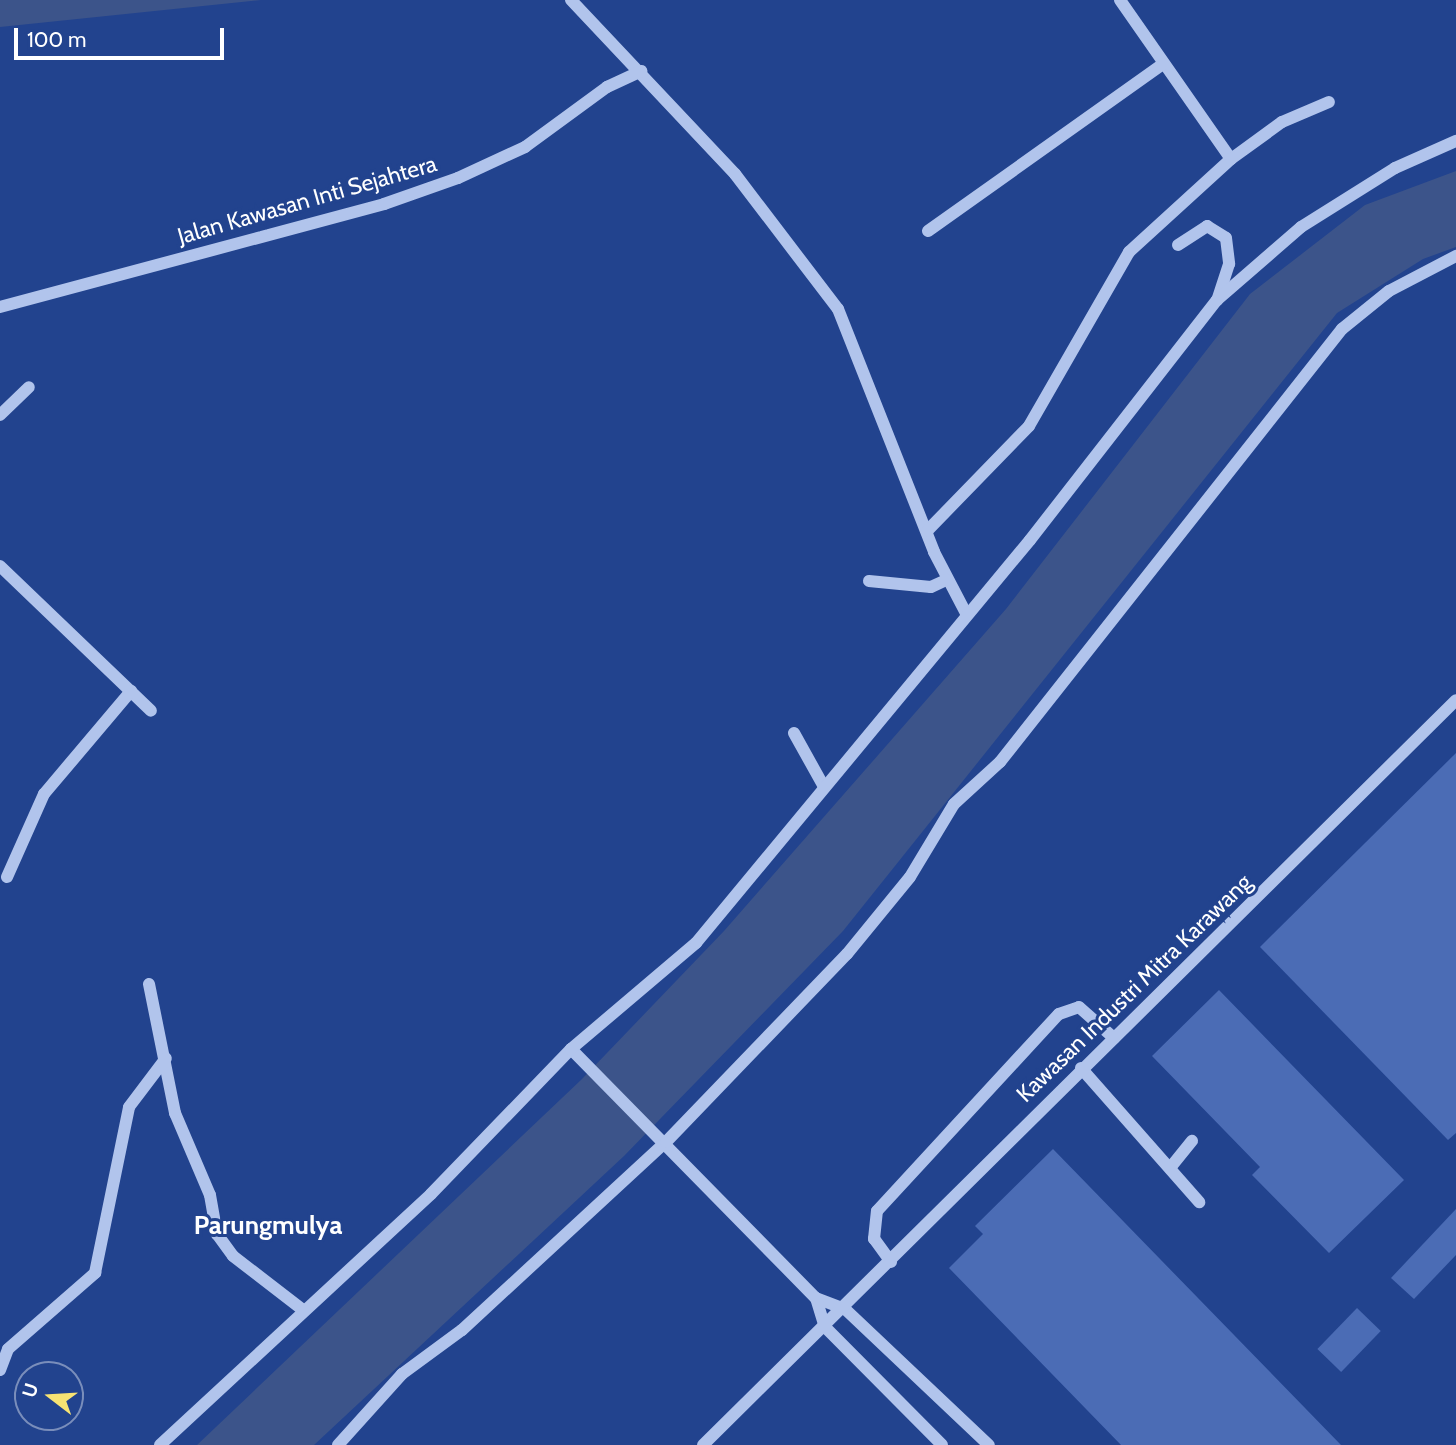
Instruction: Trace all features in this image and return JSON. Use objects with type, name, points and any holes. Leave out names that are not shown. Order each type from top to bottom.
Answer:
[{"type":"street","points":[[571,0],[642,71],[734,174],[838,309],[946,580],[967,615]]},
{"type":"street","points":[[1120,0],[1231,159]]},
{"type":"street","points":[[928,231],[1163,64]]},
{"type":"street","name":"Jalan Kawasan Inti Sejahtera","points":[[0,307],[384,204],[458,178],[526,147],[607,87],[642,71]]},
{"type":"street","points":[[927,531],[1029,426],[1129,251],[1231,159],[1282,122],[1329,102]]},
{"type":"street","points":[[160,1445],[431,1194],[571,1049],[696,943],[774,856],[823,785],[967,615],[1217,300],[1321,214],[1456,141]]},
{"type":"street","points":[[1178,245],[1207,226],[1226,238],[1229,264],[1217,300]]},
{"type":"street","points":[[338,1445],[402,1374],[462,1330],[663,1138],[881,916],[954,804],[1000,762],[1342,329],[1389,291],[1456,257]]},
{"type":"street","points":[[0,415],[29,387]]},
{"type":"street","points":[[0,566],[151,711]]},
{"type":"street","points":[[869,581],[931,587],[946,580]]},
{"type":"street","points":[[7,877],[44,794],[131,691]]},
{"type":"street","name":"Kawasan Industri Mitra Karawang","points":[[703,1445],[845,1309],[1081,1068],[1456,700]]},
{"type":"street","points":[[794,733],[823,785]]},
{"type":"street","points":[[149,984],[175,1113],[210,1195],[218,1234],[233,1256],[303,1310]]},
{"type":"street","points":[[891,1262],[874,1239],[877,1211],[1059,1014],[1087,1011],[1114,1038]]},
{"type":"street","points":[[571,1049],[663,1138],[816,1298],[845,1309],[989,1445]]},
{"type":"street","points":[[0,1370],[8,1349],[95,1273],[129,1107],[166,1058]]},
{"type":"street","points":[[1081,1068],[1199,1202]]},
{"type":"street","points":[[1170,1168],[1192,1142]]},
{"type":"street","points":[[816,1298],[825,1327],[942,1445]]},
{"type":"water","points":[[0,0],[261,0],[0,27]]},
{"type":"water","points":[[1456,171],[1456,247],[1423,259],[1337,313],[843,931],[624,1156],[314,1445],[197,1445],[582,1079],[724,931],[1006,609],[1250,294],[1365,205]]},
{"type":"building","points":[[1456,753],[1456,1133],[1448,1140],[1260,947]]},
{"type":"building","points":[[1219,990],[1404,1180],[1329,1253],[1252,1175],[1260,1167],[1152,1056]]},
{"type":"building","points":[[1053,1149],[1341,1445],[1121,1445],[949,1268],[983,1234],[975,1226]]},
{"type":"building","points":[[1456,1209],[1456,1255],[1414,1299],[1391,1278]]},
{"type":"building","points":[[1357,1308],[1381,1331],[1341,1372],[1317,1349]]},
{"type":"district","name":"Parungmulya","points":[[268,1226]]}]
